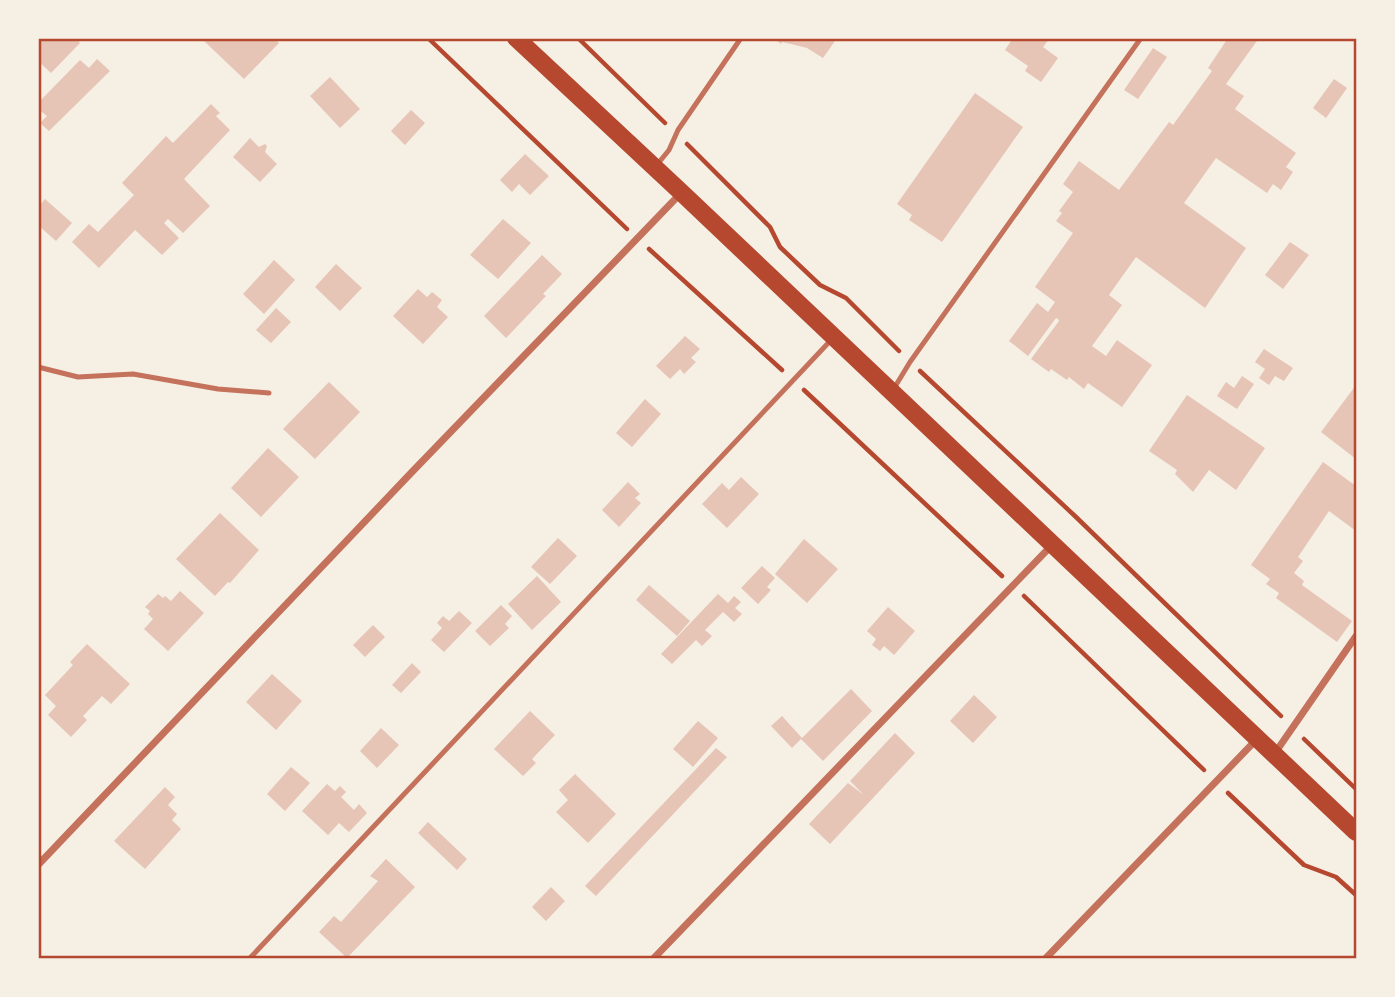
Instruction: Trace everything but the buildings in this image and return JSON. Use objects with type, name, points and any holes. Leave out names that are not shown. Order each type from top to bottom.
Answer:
[{"type":"main road","points":[[516,38],[654,169],[682,192],[1356,832]]},
{"type":"street","points":[[38,865],[682,192]]},
{"type":"street","points":[[654,958],[1052,545]]},
{"type":"street","points":[[1274,754],[1294,729],[1356,636]]},
{"type":"street","points":[[1046,958],[1257,738]]},
{"type":"lane","points":[[654,169],[741,38]]},
{"type":"lane","points":[[892,393],[910,362],[1140,38]]},
{"type":"lane","points":[[250,958],[834,337]]},
{"type":"lane","points":[[38,367],[78,377],[133,374],[218,389],[269,393]]},
{"type":"path","points":[[428,38],[636,238],[792,379],[1012,585],[1304,865],[1336,877],[1356,895]]},
{"type":"path","points":[[578,38],[771,227],[780,247],[820,285],[846,298],[1356,789]]}]
